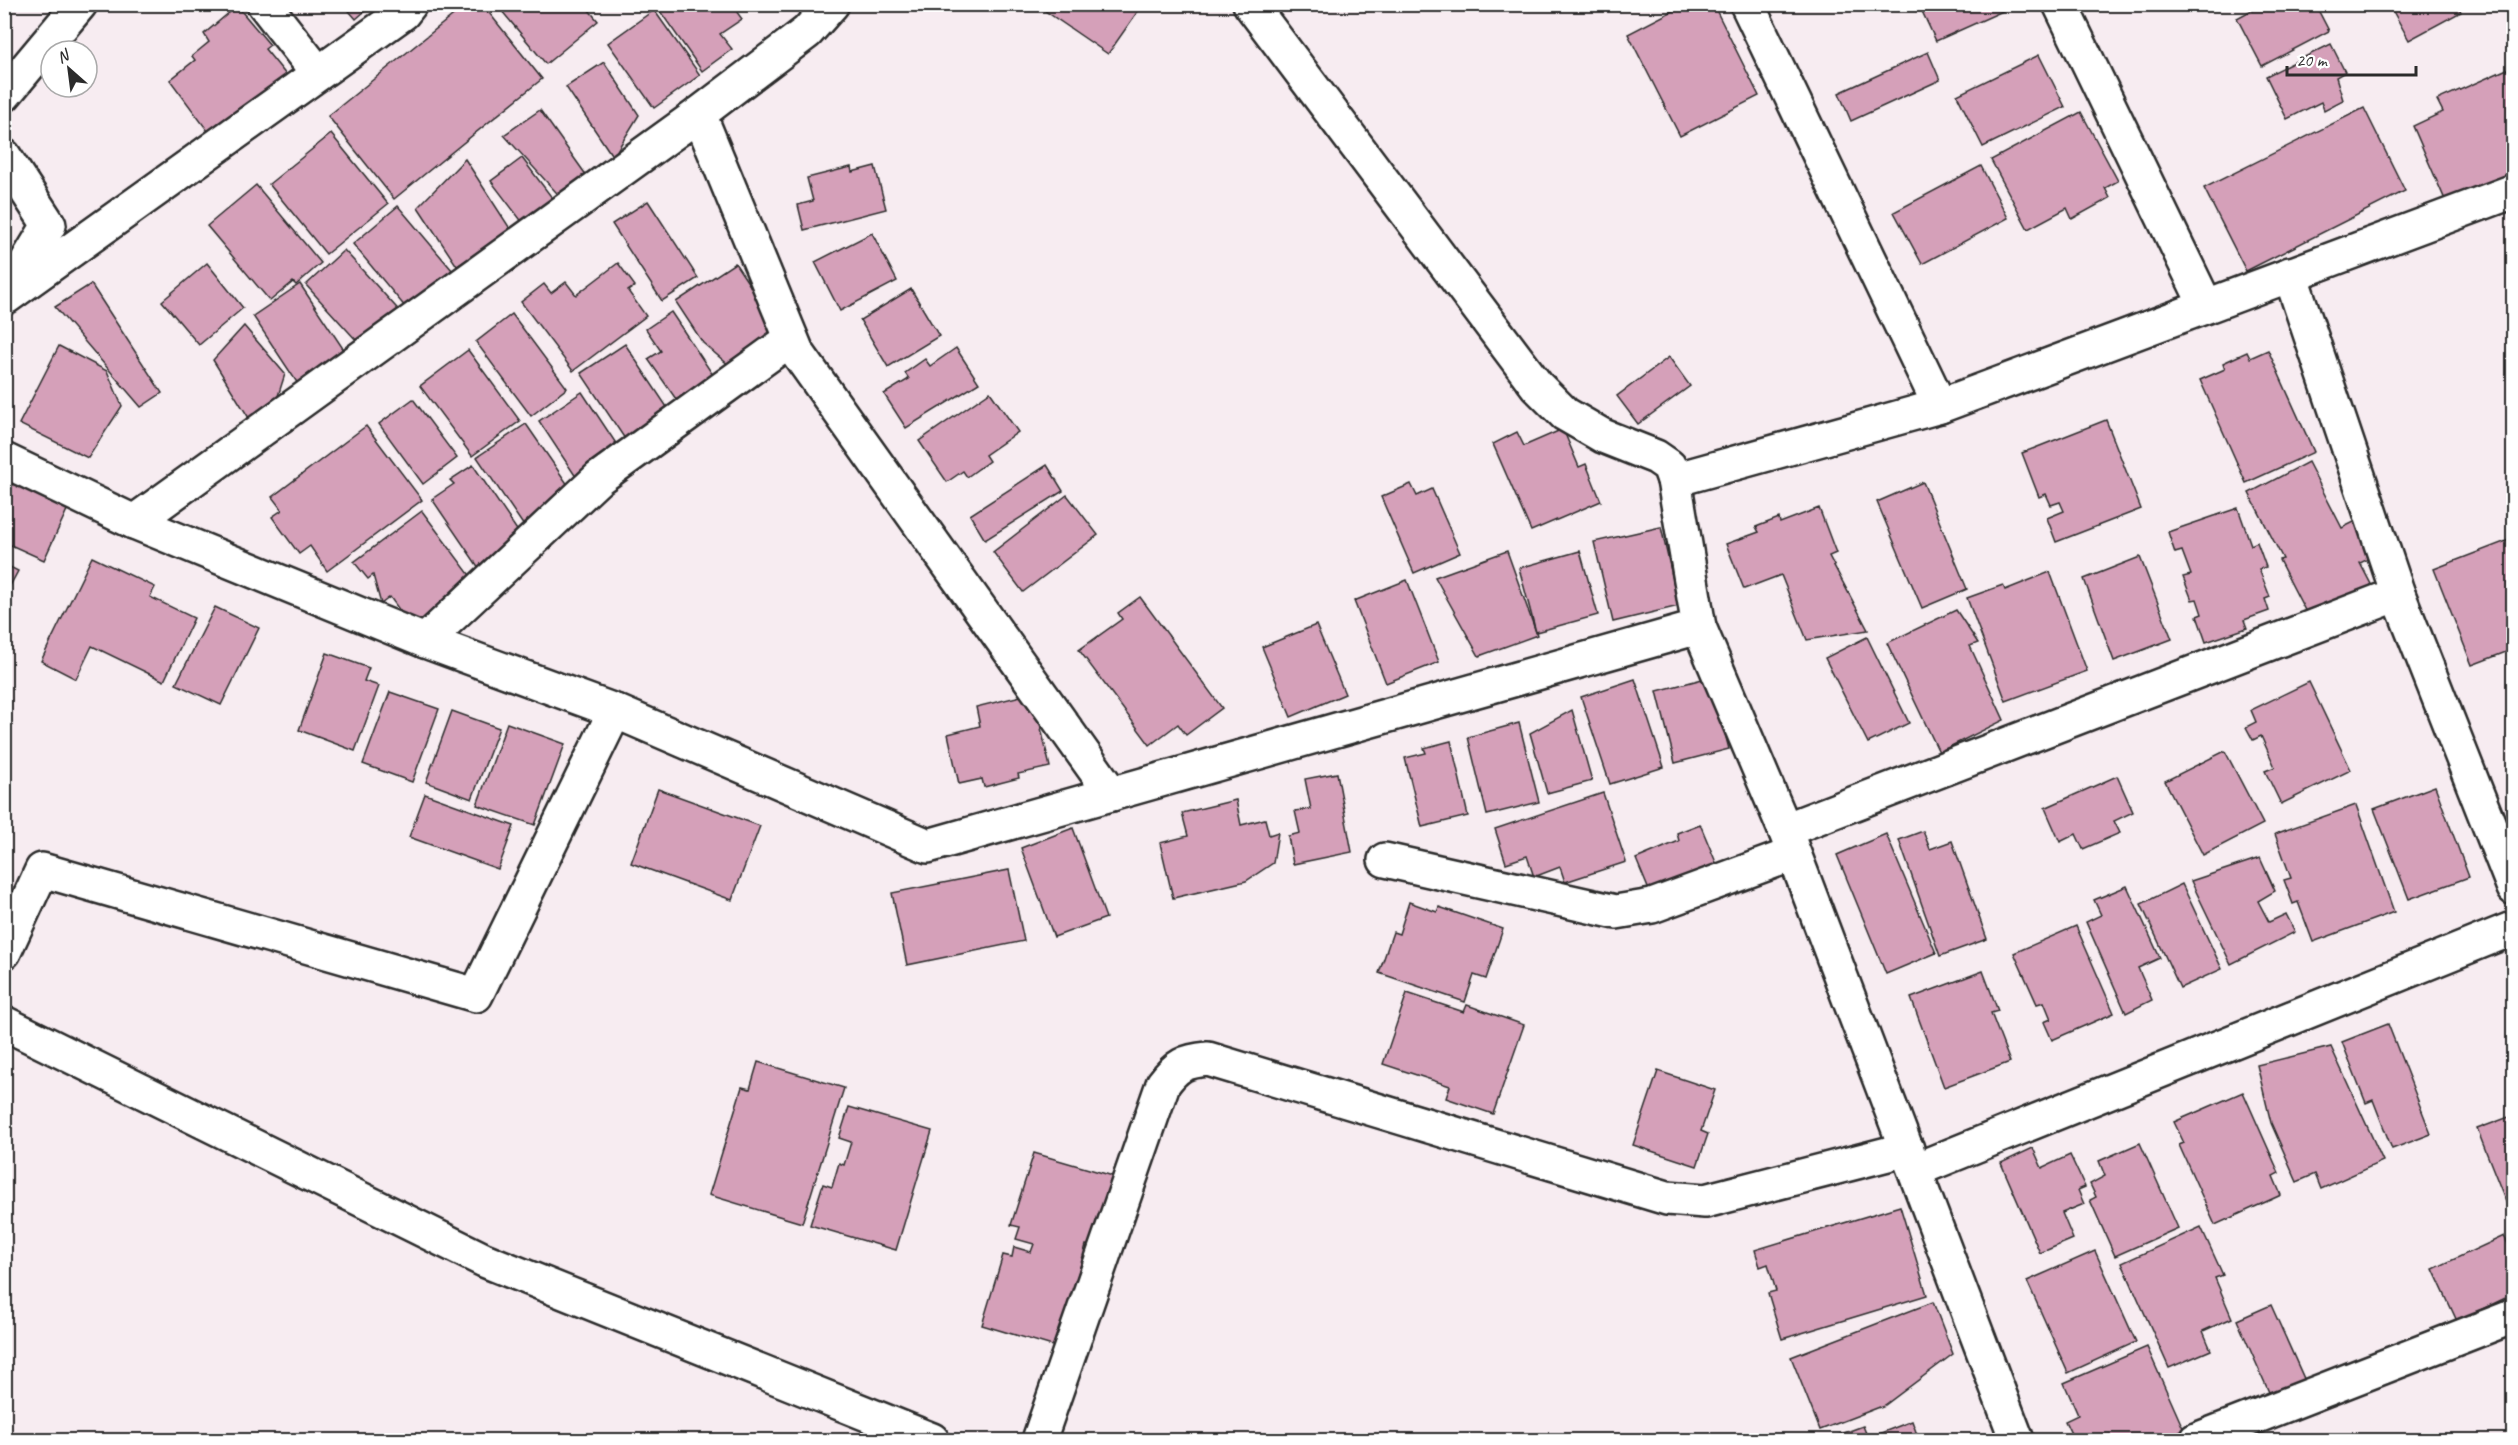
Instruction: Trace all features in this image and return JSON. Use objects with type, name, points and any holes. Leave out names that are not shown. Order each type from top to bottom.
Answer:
[{"type":"street","points":[[4,95],[80,4]]},
{"type":"street","points":[[264,4],[318,73]]},
{"type":"street","points":[[5,298],[403,13],[410,4]]},
{"type":"street","points":[[134,522],[699,114],[807,32],[832,4]]},
{"type":"street","points":[[1250,4],[1537,386],[1565,414],[1603,436],[1656,457],[1669,466],[1674,480],[1699,627],[1789,842],[2017,1440]]},
{"type":"street","points":[[1747,4],[1940,406]]},
{"type":"street","points":[[2060,4],[2206,306]]},
{"type":"street","points":[[699,114],[791,339],[805,364],[1112,794]]},
{"type":"street","points":[[4,156],[49,225],[5,298]]},
{"type":"street","points":[[1674,480],[1940,406],[2514,191]]},
{"type":"street","points":[[2290,274],[2398,594],[2514,888]]},
{"type":"street","points":[[425,641],[599,478],[791,339]]},
{"type":"street","points":[[4,460],[134,522],[425,641],[615,711],[928,846],[1699,627]]},
{"type":"street","points":[[1385,860],[1616,912],[1652,906],[1789,842],[2398,594]]},
{"type":"street","points":[[4,952],[42,870],[476,995],[615,711]]},
{"type":"street","points":[[1039,1440],[1163,1084],[1175,1068],[1192,1061],[1208,1059],[1667,1198],[1705,1201],[1911,1159],[2514,928]]},
{"type":"street","points":[[4,1023],[484,1260],[932,1440]]},
{"type":"street","points":[[2196,1440],[2514,1316]]},
{"type":"building","points":[[343,4],[373,4],[356,19]]},
{"type":"building","points":[[467,4],[482,4],[542,79],[394,199],[328,116]]},
{"type":"building","points":[[496,4],[584,4],[598,21],[546,64]]},
{"type":"building","points":[[655,4],[731,4],[742,19],[720,34],[732,49],[702,71]]},
{"type":"building","points":[[1035,4],[1143,4],[1108,54]]},
{"type":"building","points":[[1686,4],[1713,4],[1759,96],[1680,136],[1628,34]]},
{"type":"building","points":[[1931,4],[2014,4],[2014,6],[1936,41],[1921,9]]},
{"type":"building","points":[[2263,4],[2315,4],[2329,31],[2262,66],[2237,18]]},
{"type":"building","points":[[2389,4],[2457,4],[2461,12],[2409,40]]},
{"type":"building","points":[[237,6],[270,45],[265,49],[287,76],[213,138],[170,80],[195,60],[192,56],[209,42],[204,34]]},
{"type":"building","points":[[654,10],[700,75],[654,108],[608,43]]},
{"type":"building","points":[[2331,44],[2345,72],[2336,77],[2343,100],[2324,110],[2321,102],[2287,119],[2266,76]]},
{"type":"building","points":[[1928,52],[1940,80],[1851,121],[1839,93]]},
{"type":"building","points":[[2039,55],[2065,107],[1983,147],[1957,95]]},
{"type":"building","points":[[604,62],[639,115],[613,157],[566,87]]},
{"type":"building","points":[[2514,66],[2514,172],[2446,202],[2413,126],[2443,112],[2437,100]]},
{"type":"building","points":[[2364,108],[2405,191],[2246,271],[2204,188]]},
{"type":"building","points":[[540,110],[589,179],[565,202],[504,135]]},
{"type":"building","points":[[2081,112],[2118,181],[2105,188],[2110,198],[2072,219],[2067,208],[2028,229],[1991,160]]},
{"type":"building","points":[[331,134],[388,204],[326,254],[269,184]]},
{"type":"building","points":[[522,158],[553,199],[523,223],[491,181]]},
{"type":"building","points":[[465,159],[511,230],[457,266],[418,207]]},
{"type":"building","points":[[875,166],[886,209],[804,230],[798,205],[813,201],[807,178],[851,167],[852,172]]},
{"type":"building","points":[[1981,166],[2008,218],[1922,264],[1894,212]]},
{"type":"building","points":[[256,185],[321,263],[296,285],[293,282],[270,301],[207,226]]},
{"type":"building","points":[[648,201],[698,278],[662,301],[612,224]]},
{"type":"building","points":[[398,206],[452,270],[406,308],[353,244]]},
{"type":"building","points":[[872,233],[897,281],[840,311],[815,262]]},
{"type":"building","points":[[344,250],[405,317],[367,352],[306,285]]},
{"type":"building","points":[[207,263],[243,308],[199,345],[162,301]]},
{"type":"building","points":[[618,263],[635,286],[628,291],[646,316],[573,371],[521,302],[544,284],[551,293],[566,282],[576,295]]},
{"type":"building","points":[[735,263],[763,305],[781,344],[737,372],[703,343],[676,302]]},
{"type":"building","points":[[91,284],[162,393],[141,407],[55,307]]},
{"type":"building","points":[[300,284],[348,356],[300,387],[253,316]]},
{"type":"building","points":[[911,289],[939,336],[888,367],[860,320]]},
{"type":"building","points":[[671,312],[715,378],[678,402],[648,359],[661,351],[646,329]]},
{"type":"building","points":[[512,314],[567,388],[531,416],[476,342]]},
{"type":"building","points":[[244,326],[285,374],[279,397],[268,404],[272,410],[252,423],[213,360]]},
{"type":"building","points":[[625,344],[675,419],[631,448],[581,373]]},
{"type":"building","points":[[59,346],[107,371],[122,406],[88,458],[19,424]]},
{"type":"building","points":[[956,348],[979,383],[906,428],[884,394],[909,379],[905,373],[925,359],[930,366]]},
{"type":"building","points":[[468,350],[520,421],[472,456],[420,386]]},
{"type":"building","points":[[2268,350],[2314,452],[2246,483],[2200,380],[2225,369],[2223,363],[2247,352],[2250,358]]},
{"type":"building","points":[[1669,357],[1690,386],[1638,424],[1617,396]]},
{"type":"building","points":[[582,392],[625,457],[582,486],[539,421]]},
{"type":"building","points":[[990,392],[1018,432],[985,455],[989,461],[967,477],[963,471],[947,482],[919,441]]},
{"type":"building","points":[[413,399],[457,458],[423,484],[379,424]]},
{"type":"building","points":[[2106,420],[2141,509],[2056,542],[2047,518],[2064,511],[2060,502],[2051,505],[2046,494],[2039,497],[2022,453]]},
{"type":"building","points":[[526,424],[577,498],[528,532],[477,457]]},
{"type":"building","points":[[366,426],[422,500],[327,571],[310,546],[299,554],[272,517],[282,510],[272,497]]},
{"type":"building","points":[[1563,429],[1579,467],[1586,464],[1601,501],[1531,531],[1493,444],[1517,432],[1524,446]]},
{"type":"building","points":[[2308,462],[2342,528],[2362,518],[2380,553],[2360,563],[2374,590],[2311,622],[2279,560],[2283,559],[2249,493]]},
{"type":"building","points":[[473,465],[525,542],[481,571],[432,499],[454,484],[450,480]]},
{"type":"building","points":[[1047,465],[1063,491],[985,540],[970,515]]},
{"type":"building","points":[[4,466],[73,497],[44,560],[4,542]]},
{"type":"building","points":[[1923,482],[1967,589],[1922,608],[1877,502]]},
{"type":"building","points":[[1411,484],[1417,496],[1432,489],[1460,553],[1414,573],[1381,497]]},
{"type":"building","points":[[1067,495],[1098,535],[1023,592],[993,552]]},
{"type":"building","points":[[1819,508],[1836,553],[1829,556],[1868,630],[1807,640],[1781,575],[1744,589],[1726,544],[1759,532],[1756,527],[1779,518],[1780,523]]},
{"type":"building","points":[[2238,508],[2251,545],[2257,542],[2266,567],[2259,569],[2270,597],[2265,599],[2269,611],[2244,620],[2247,628],[2206,642],[2197,616],[2202,614],[2197,599],[2192,600],[2183,577],[2191,575],[2182,551],[2175,553],[2168,532]]},
{"type":"building","points":[[422,511],[478,586],[416,633],[390,597],[381,604],[373,575],[368,579],[354,562]]},
{"type":"building","points":[[1661,527],[1679,606],[1613,622],[1594,542]]},
{"type":"building","points":[[2514,538],[2514,649],[2472,665],[2434,569]]},
{"type":"building","points":[[1507,551],[1537,635],[1479,656],[1435,577]]},
{"type":"building","points":[[1580,551],[1598,615],[1536,632],[1519,568]]},
{"type":"building","points":[[92,557],[155,587],[150,597],[194,618],[164,681],[92,646],[76,679],[41,661]]},
{"type":"building","points":[[2140,557],[2172,639],[2114,661],[2084,579]]},
{"type":"building","points":[[4,564],[18,571],[4,597]]},
{"type":"building","points":[[2050,572],[2087,671],[2006,701],[1967,598],[2003,585],[2005,590]]},
{"type":"building","points":[[1407,580],[1439,662],[1386,683],[1354,601]]},
{"type":"building","points":[[1140,597],[1222,708],[1186,735],[1178,724],[1150,745],[1079,650],[1122,619],[1118,613]]},
{"type":"building","points":[[215,607],[259,628],[221,705],[176,684]]},
{"type":"building","points":[[1956,610],[1978,643],[1970,646],[2004,720],[1939,752],[1887,643]]},
{"type":"building","points":[[1316,625],[1345,694],[1291,717],[1262,647]]},
{"type":"building","points":[[1867,637],[1909,723],[1868,743],[1825,658]]},
{"type":"building","points":[[327,653],[369,668],[364,681],[379,686],[355,751],[299,730]]},
{"type":"building","points":[[1710,677],[1729,749],[1675,763],[1657,691]]},
{"type":"building","points":[[1635,679],[1664,767],[1610,784],[1581,697]]},
{"type":"building","points":[[2309,682],[2351,770],[2281,804],[2265,771],[2275,767],[2261,736],[2253,740],[2246,727],[2256,722],[2251,710]]},
{"type":"building","points":[[390,692],[439,709],[412,782],[363,764]]},
{"type":"building","points":[[1033,693],[1050,767],[1018,774],[1019,778],[984,787],[982,779],[959,784],[948,734],[980,726],[976,707]]},
{"type":"building","points":[[1572,710],[1592,781],[1547,793],[1530,733]]},
{"type":"building","points":[[452,711],[499,728],[472,799],[426,782]]},
{"type":"building","points":[[507,723],[565,744],[535,825],[477,805]]},
{"type":"building","points":[[1519,723],[1539,802],[1487,815],[1468,737]]},
{"type":"building","points":[[1451,741],[1468,816],[1422,827],[1405,758],[1426,753],[1424,748]]},
{"type":"building","points":[[2225,751],[2263,824],[2203,855],[2165,781]]},
{"type":"building","points":[[1337,773],[1352,852],[1293,864],[1288,836],[1300,833],[1295,811],[1311,809],[1305,779]]},
{"type":"building","points":[[2117,776],[2133,812],[2114,821],[2120,833],[2083,849],[2076,834],[2060,842],[2045,808]]},
{"type":"building","points":[[2435,786],[2469,877],[2409,899],[2374,809]]},
{"type":"building","points":[[658,789],[760,826],[732,900],[631,863]]},
{"type":"building","points":[[1603,793],[1626,862],[1565,882],[1560,867],[1534,877],[1527,856],[1506,863],[1495,829]]},
{"type":"building","points":[[425,794],[514,826],[498,869],[409,837]]},
{"type":"building","points":[[1236,800],[1241,825],[1265,819],[1269,835],[1278,832],[1273,863],[1246,881],[1173,898],[1160,843],[1188,836],[1182,813]]},
{"type":"building","points":[[2356,805],[2394,912],[2313,942],[2298,902],[2293,904],[2284,880],[2291,878],[2275,834]]},
{"type":"building","points":[[1700,824],[1720,872],[1653,900],[1636,859],[1679,841],[1677,833]]},
{"type":"building","points":[[1073,828],[1106,918],[1054,937],[1021,848]]},
{"type":"building","points":[[1923,831],[1930,849],[1952,841],[1987,939],[1940,956],[1899,840]]},
{"type":"building","points":[[1886,834],[1936,953],[1886,974],[1837,855]]},
{"type":"building","points":[[2260,858],[2275,891],[2258,901],[2269,922],[2286,914],[2295,932],[2231,964],[2191,881]]},
{"type":"building","points":[[1009,870],[1024,941],[907,965],[892,893]]},
{"type":"building","points":[[2182,884],[2222,969],[2180,988],[2141,904]]},
{"type":"building","points":[[2127,886],[2160,958],[2138,968],[2152,1000],[2126,1013],[2086,922],[2101,915],[2094,900]]},
{"type":"building","points":[[1409,902],[1437,912],[1439,907],[1503,929],[1486,979],[1474,975],[1465,1002],[1379,973],[1393,932],[1399,934]]},
{"type":"building","points":[[2076,926],[2114,1013],[2052,1040],[2044,1022],[2051,1019],[2044,1002],[2037,1004],[2014,953]]},
{"type":"building","points":[[1983,971],[1998,1011],[1991,1013],[2010,1062],[1944,1087],[1911,998]]},
{"type":"building","points":[[1407,993],[1464,1012],[1467,1005],[1524,1025],[1493,1114],[1446,1098],[1450,1086],[1383,1064]]},
{"type":"building","points":[[2388,1024],[2431,1134],[2392,1149],[2373,1100],[2366,1103],[2342,1042]]},
{"type":"building","points":[[2331,1047],[2383,1161],[2321,1189],[2315,1174],[2297,1182],[2271,1123],[2257,1065]]},
{"type":"building","points":[[758,1062],[844,1088],[802,1223],[709,1195],[742,1087],[750,1089]]},
{"type":"building","points":[[1658,1071],[1715,1090],[1701,1131],[1708,1134],[1697,1166],[1633,1145]]},
{"type":"building","points":[[2243,1092],[2279,1173],[2273,1176],[2281,1195],[2215,1225],[2179,1145],[2184,1143],[2174,1122]]},
{"type":"building","points":[[849,1107],[932,1131],[896,1250],[810,1225],[823,1184],[832,1187],[839,1163],[844,1165],[851,1142],[839,1138]]},
{"type":"building","points":[[2514,1115],[2514,1222],[2477,1129]]},
{"type":"building","points":[[2140,1143],[2178,1228],[2115,1256],[2090,1200],[2096,1197],[2090,1184],[2105,1176],[2099,1161]]},
{"type":"building","points":[[2033,1148],[2042,1168],[2070,1155],[2085,1187],[2078,1190],[2084,1204],[2062,1213],[2073,1239],[2040,1253],[2001,1163]]},
{"type":"building","points":[[1034,1153],[1120,1178],[1099,1249],[1086,1245],[1075,1285],[1087,1288],[1069,1351],[982,1325],[1003,1255],[1012,1257],[1014,1247],[1031,1252],[1034,1244],[1016,1239],[1020,1227],[1011,1225]]},
{"type":"building","points":[[1900,1206],[1927,1295],[1782,1339],[1768,1293],[1776,1291],[1768,1264],[1760,1267],[1755,1250]]},
{"type":"building","points":[[2201,1227],[2223,1275],[2215,1278],[2232,1318],[2203,1331],[2211,1350],[2169,1368],[2122,1263]]},
{"type":"building","points":[[2504,1236],[2514,1256],[2514,1294],[2457,1321],[2433,1269]]},
{"type":"building","points":[[2095,1251],[2136,1342],[2068,1373],[2027,1281]]},
{"type":"building","points":[[1933,1302],[1953,1354],[1885,1405],[1820,1430],[1791,1357]]},
{"type":"building","points":[[2271,1305],[2310,1392],[2276,1408],[2237,1320]]},
{"type":"building","points":[[2147,1347],[2187,1437],[2180,1440],[2074,1440],[2065,1421],[2078,1415],[2064,1383]]},
{"type":"building","points":[[1912,1421],[1919,1440],[1825,1440],[1863,1426],[1868,1438]]}]
